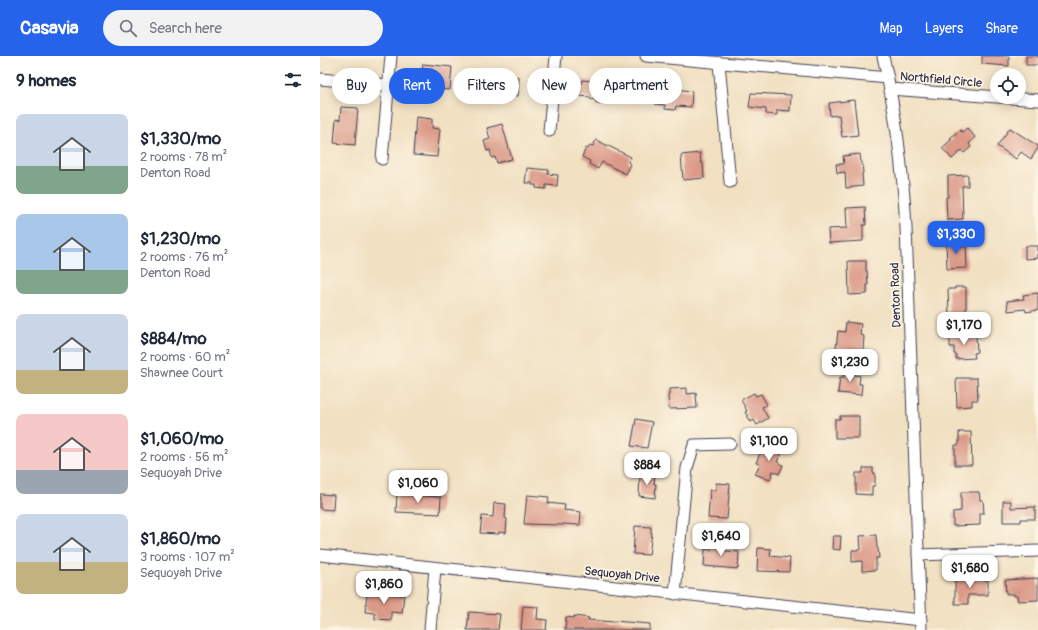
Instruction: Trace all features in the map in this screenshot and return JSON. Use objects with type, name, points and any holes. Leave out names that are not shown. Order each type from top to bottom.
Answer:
[{"type":"street","points":[[382,159],[391,56]]},
{"type":"street","points":[[549,131],[556,56]]},
{"type":"street","name":"Northfield Circle","points":[[646,56],[719,62],[1038,100]]},
{"type":"street","name":"Denton Road","points":[[883,56],[900,151],[903,183],[921,625]]},
{"type":"street","points":[[719,62],[730,182]]},
{"type":"street","points":[[320,79],[388,85]]},
{"type":"street","points":[[675,594],[687,468],[694,445],[730,444]]},
{"type":"street","points":[[918,555],[1038,551]]},
{"type":"street","name":"Sequoyah Drive","points":[[320,555],[675,594],[921,625]]},
{"type":"street","points":[[430,630],[435,568]]},
{"type":"building","points":[[982,56],[1009,56],[1009,66],[982,64]]},
{"type":"building","points":[[1026,56],[1038,56],[1038,65],[1026,65]]},
{"type":"building","points":[[423,64],[452,67],[450,90],[445,90],[445,68],[422,68]]},
{"type":"building","points":[[582,80],[589,81],[589,97],[581,96]]},
{"type":"building","points":[[682,90],[692,91],[691,107],[676,106],[675,110],[665,109],[665,105],[655,104],[682,104]]},
{"type":"building","points":[[751,93],[791,95],[790,111],[777,110],[777,115],[766,114],[766,109],[749,107]]},
{"type":"building","points":[[854,100],[858,135],[842,137],[839,115],[830,116],[829,103]]},
{"type":"building","points":[[341,107],[358,108],[355,145],[334,143],[336,119],[340,120]]},
{"type":"building","points":[[416,117],[432,119],[432,128],[440,129],[437,157],[413,155]]},
{"type":"building","points":[[502,124],[512,159],[497,163],[495,157],[492,158],[490,150],[487,151],[484,141],[490,139],[487,128]]},
{"type":"building","points":[[967,128],[975,137],[969,144],[971,147],[964,153],[962,150],[952,159],[942,148],[952,139],[950,138],[960,130],[962,132]]},
{"type":"building","points":[[1010,128],[1038,146],[1031,159],[1021,152],[1016,159],[997,146]]},
{"type":"building","points":[[596,140],[631,157],[628,162],[631,164],[626,174],[602,162],[598,169],[589,164],[590,161],[582,157],[586,148],[588,149],[590,145],[593,146]]},
{"type":"building","points":[[700,153],[701,163],[703,163],[704,178],[683,180],[681,155]]},
{"type":"building","points":[[860,154],[862,162],[863,186],[846,188],[845,172],[837,173],[836,164],[844,164],[843,156]]},
{"type":"building","points":[[527,168],[549,170],[548,174],[558,175],[557,186],[546,185],[546,189],[536,188],[536,185],[532,185],[532,183],[525,183]]},
{"type":"building","points":[[968,175],[968,186],[962,186],[963,219],[947,220],[946,197],[948,197],[948,176]]},
{"type":"building","points":[[865,207],[866,225],[863,225],[863,241],[829,243],[828,229],[847,228],[846,208]]},
{"type":"building","points":[[961,240],[961,247],[966,246],[967,268],[947,269],[946,241]]},
{"type":"building","points":[[1025,246],[1038,246],[1038,258],[1025,259]]},
{"type":"building","points":[[848,261],[866,261],[868,285],[867,294],[849,295]]},
{"type":"building","points":[[955,287],[966,287],[966,314],[949,314],[948,289],[955,289]]},
{"type":"building","points":[[1038,293],[1038,310],[1026,312],[1025,309],[1008,311],[1007,301],[1024,299],[1023,295]]},
{"type":"building","points":[[846,322],[861,324],[860,335],[864,336],[863,351],[836,348],[838,331],[845,332]]},
{"type":"building","points":[[976,335],[977,352],[974,353],[975,358],[956,359],[954,347],[950,347],[950,337]]},
{"type":"building","points":[[844,368],[856,369],[855,375],[860,376],[859,384],[862,384],[861,395],[838,393],[840,377],[843,378]]},
{"type":"building","points":[[956,378],[977,378],[978,400],[972,400],[972,406],[957,407]]},
{"type":"building","points":[[687,388],[687,394],[696,393],[697,408],[669,409],[669,389]]},
{"type":"building","points":[[754,393],[756,396],[761,394],[767,405],[762,407],[768,418],[757,425],[754,420],[751,422],[745,412],[747,411],[741,400]]},
{"type":"building","points":[[840,416],[859,416],[859,438],[835,438],[835,419],[840,419]]},
{"type":"building","points":[[636,419],[652,422],[647,448],[631,446]]},
{"type":"building","points":[[959,432],[971,432],[972,465],[955,465],[955,445],[959,445]]},
{"type":"building","points":[[764,444],[782,452],[777,462],[783,465],[779,474],[773,471],[770,480],[755,474],[760,464],[756,463]]},
{"type":"building","points":[[863,468],[873,468],[873,473],[875,473],[875,486],[872,486],[872,495],[856,494],[856,473],[863,473]]},
{"type":"building","points":[[640,473],[655,474],[655,498],[639,496]]},
{"type":"building","points":[[716,483],[730,484],[727,519],[708,518],[710,490],[716,490]]},
{"type":"building","points":[[961,492],[979,492],[980,500],[983,500],[984,513],[980,513],[980,525],[953,526],[953,512],[961,511]]},
{"type":"building","points":[[320,494],[334,495],[333,510],[320,509]]},
{"type":"building","points":[[397,494],[441,497],[440,514],[396,512]]},
{"type":"building","points":[[527,495],[549,497],[548,503],[565,505],[564,510],[581,512],[580,525],[524,524]]},
{"type":"building","points":[[1003,501],[1011,501],[1011,508],[1035,507],[1035,519],[1021,519],[1021,522],[1003,522]]},
{"type":"building","points":[[494,503],[506,504],[506,533],[480,533],[482,516],[493,517]]},
{"type":"building","points":[[635,526],[651,527],[652,533],[649,555],[633,554]]},
{"type":"building","points":[[876,535],[879,558],[876,558],[876,570],[862,571],[862,561],[852,562],[852,550],[861,550],[860,536]]},
{"type":"building","points":[[833,536],[841,536],[840,550],[832,549]]},
{"type":"building","points":[[712,540],[724,541],[724,551],[739,552],[738,569],[704,566],[705,549],[711,550]]},
{"type":"building","points":[[758,548],[771,549],[770,556],[790,558],[789,572],[757,571]]},
{"type":"building","points":[[961,578],[988,580],[988,595],[968,595],[968,604],[955,604],[955,580],[961,580]]},
{"type":"building","points":[[1038,578],[1038,600],[1018,601],[1017,596],[1014,596],[1014,594],[1006,594],[1005,580]]},
{"type":"building","points":[[367,592],[404,595],[402,613],[391,612],[391,620],[375,619],[375,613],[365,612]]},
{"type":"building","points":[[523,606],[538,607],[537,619],[547,620],[546,630],[521,630]]},
{"type":"building","points":[[469,612],[500,614],[498,630],[467,630]]},
{"type":"building","points":[[574,616],[589,618],[588,620],[650,624],[650,630],[565,630],[566,617],[574,618]]}]
